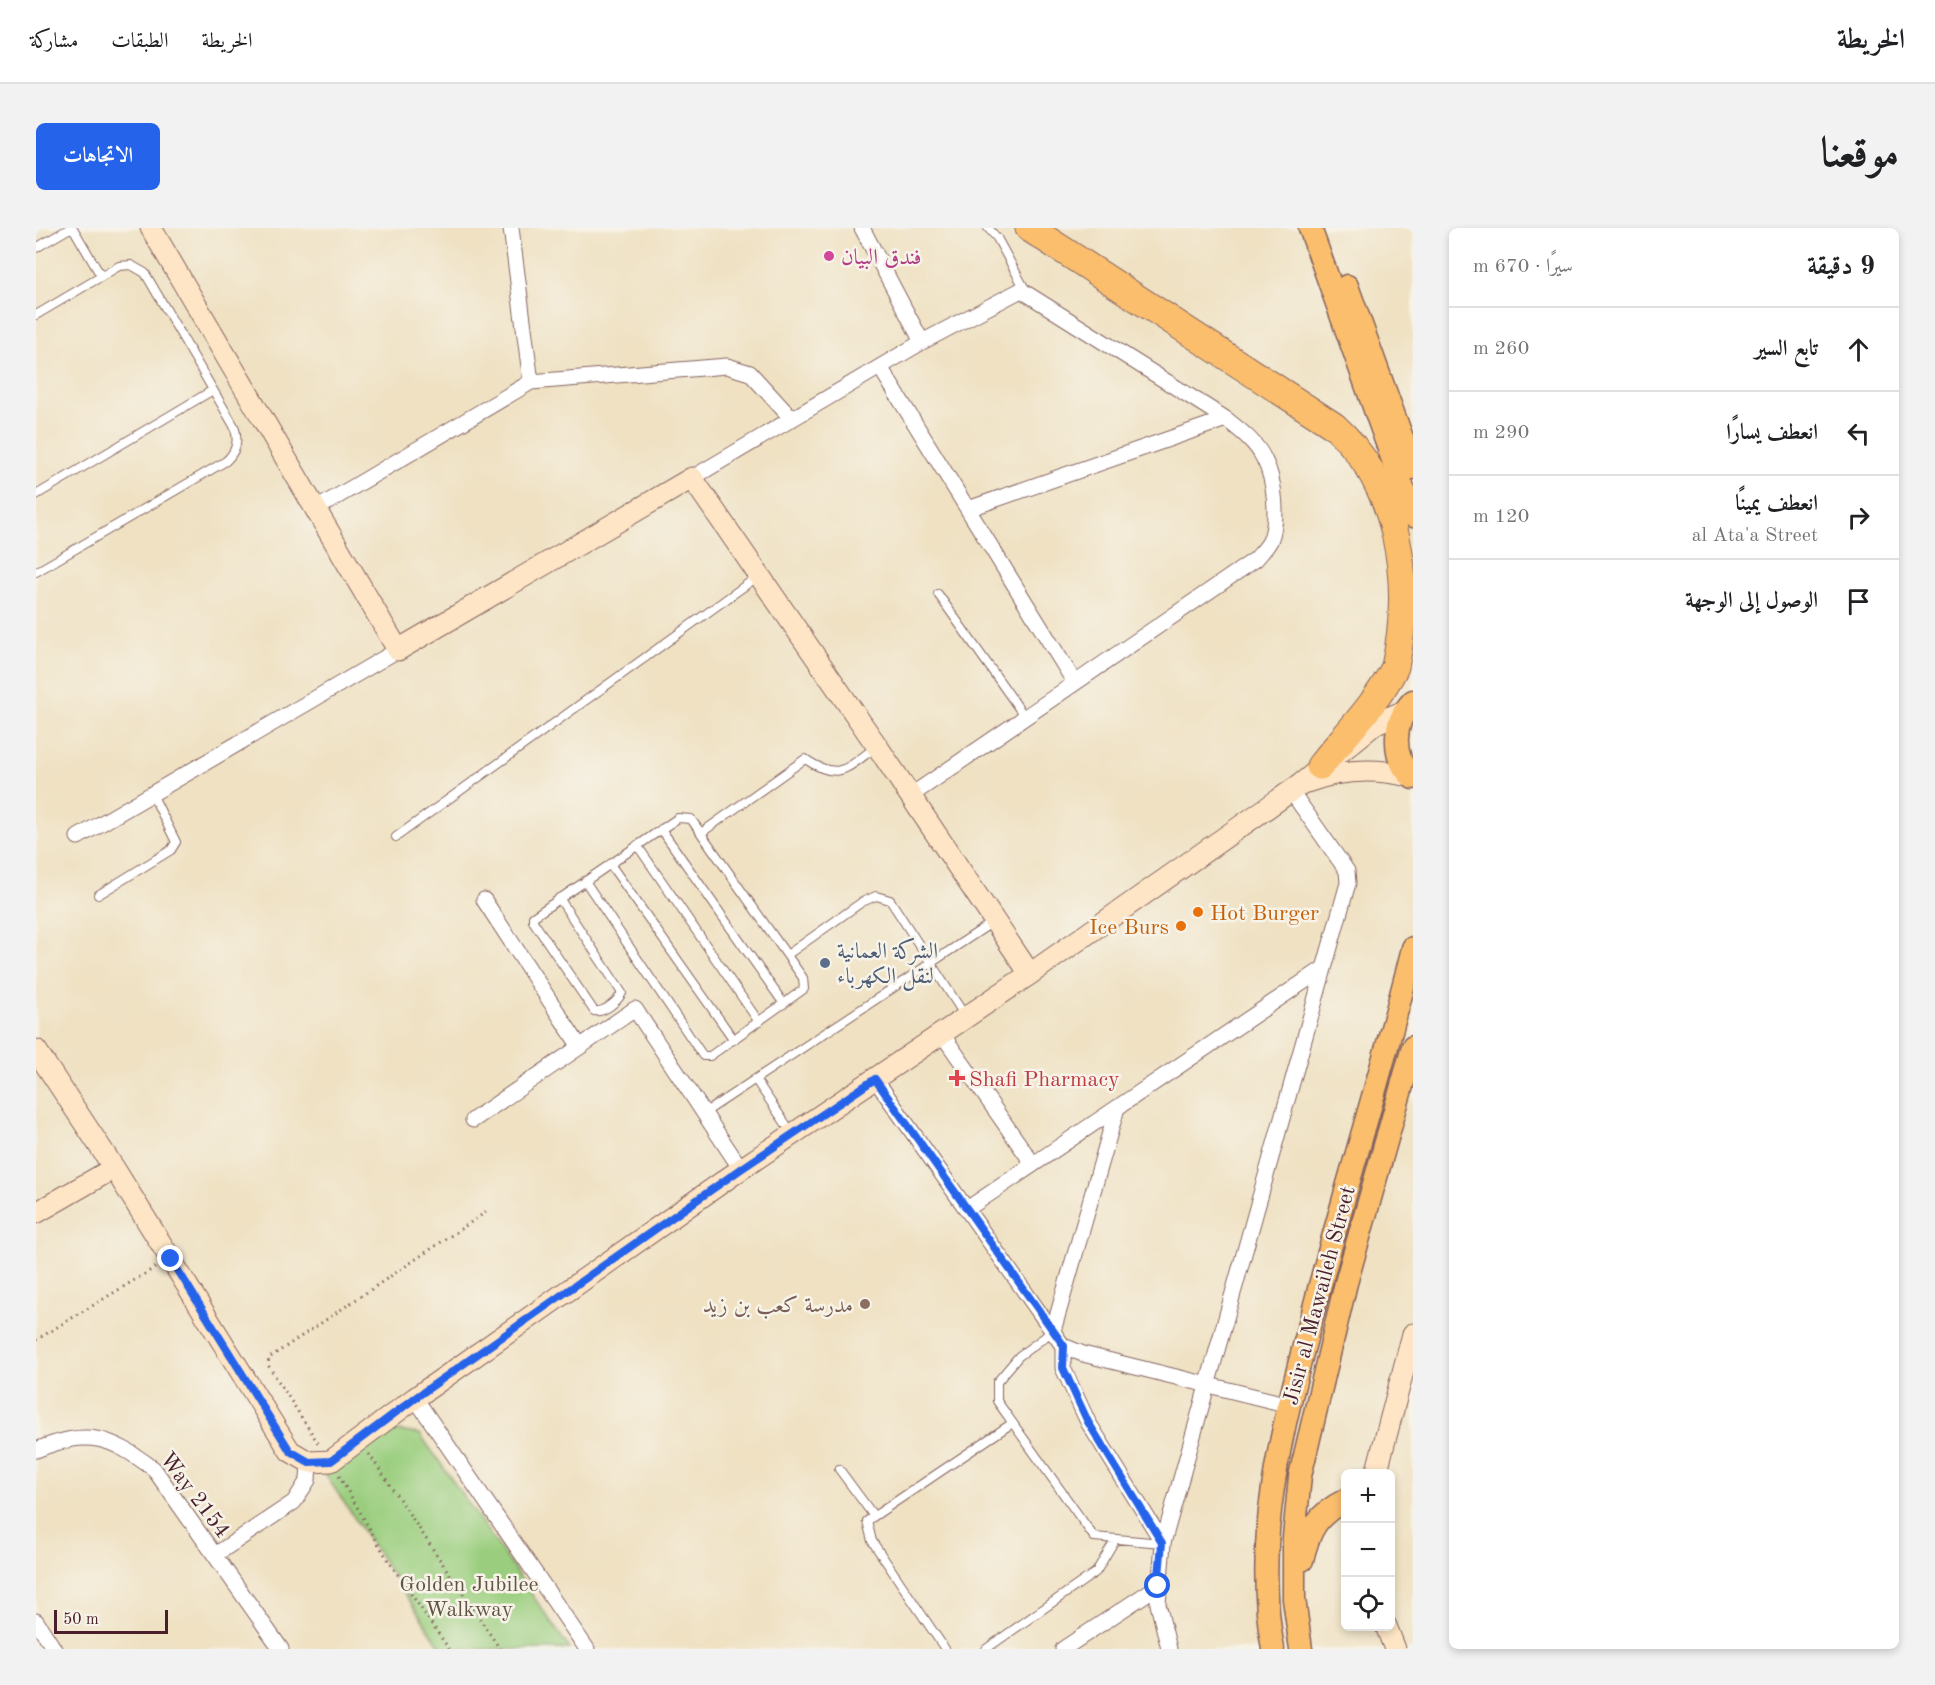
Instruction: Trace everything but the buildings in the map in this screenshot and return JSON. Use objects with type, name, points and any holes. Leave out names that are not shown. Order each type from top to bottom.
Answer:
[{"type":"highway","points":[[1029,228],[1334,426],[1363,455],[1386,489],[1404,519],[1413,553]]},
{"type":"highway","points":[[1304,780],[1385,686],[1399,658],[1408,628],[1412,608],[1410,567],[1402,527],[1386,489]]},
{"type":"main road","points":[[1311,228],[1413,516]]},
{"type":"main road","points":[[1325,228],[1413,468]]},
{"type":"main road","points":[[1410,704],[1399,724],[1398,751],[1412,777]]},
{"type":"main road","name":"Jisir al Mawaileh Street","points":[[1274,1649],[1269,1600],[1268,1538],[1275,1473],[1289,1405],[1413,948]]},
{"type":"main road","name":"Jisir al Mawaileh Street","points":[[1301,1649],[1294,1599],[1294,1537],[1300,1476],[1346,1283],[1413,1047]]},
{"type":"main road","points":[[1294,1599],[1307,1537],[1316,1520],[1341,1503]]},
{"type":"street","points":[[151,228],[398,650]]},
{"type":"street","points":[[511,228],[531,382]]},
{"type":"street","points":[[862,228],[922,342]]},
{"type":"street","points":[[78,837],[922,342],[1014,292],[1027,292],[1226,419],[1248,437],[1264,459],[1270,481],[1275,520],[1270,543],[1256,559],[910,796]]},
{"type":"street","points":[[316,509],[531,382],[727,366],[750,373],[792,419]]},
{"type":"street","points":[[880,367],[1075,683]]},
{"type":"street","points":[[968,509],[1226,419]]},
{"type":"street","points":[[692,478],[877,746],[1030,974]]},
{"type":"street","points":[[36,1050],[114,1168],[290,1451],[309,1462],[331,1461],[415,1398],[741,1169],[1030,974],[1304,780],[1376,723],[1410,704]]},
{"type":"street","points":[[1304,780],[1355,771],[1392,772],[1412,777]]},
{"type":"street","points":[[1169,1649],[1158,1604],[1162,1543],[1348,887],[1348,875],[1304,780]]},
{"type":"street","points":[[484,900],[580,1047]]},
{"type":"street","points":[[967,1209],[1324,968]]},
{"type":"street","points":[[473,1120],[635,1009],[741,1169]]},
{"type":"street","points":[[942,1034],[1034,1164]]},
{"type":"street","points":[[875,1079],[1064,1346],[1083,1354],[1289,1405]]},
{"type":"street","points":[[1053,1331],[1118,1107]]},
{"type":"street","points":[[36,1213],[114,1168]]},
{"type":"street","points":[[1377,1469],[1402,1385],[1413,1334]]},
{"type":"street","points":[[1064,1346],[1063,1368],[1088,1422],[1162,1543]]},
{"type":"street","points":[[415,1398],[587,1649]]},
{"type":"street","name":"Way 2154","points":[[36,1450],[62,1440],[96,1437],[128,1449],[154,1469],[281,1649]]},
{"type":"street","points":[[215,1556],[294,1502],[308,1480],[309,1462]]},
{"type":"street","points":[[1063,1649],[1158,1586]]},
{"type":"street","points":[[36,1621],[54,1649]]},
{"type":"street","points":[[1388,1631],[1395,1649]]},
{"type":"lane","points":[[36,248],[71,228],[101,276]]},
{"type":"lane","points":[[988,228],[997,238],[1027,292]]},
{"type":"lane","points":[[36,315],[101,276],[125,265],[141,270],[236,433],[236,446],[230,457],[36,572]]},
{"type":"lane","points":[[36,495],[213,390]]},
{"type":"lane","points":[[396,837],[758,576]]},
{"type":"lane","points":[[938,594],[1025,717]]},
{"type":"lane","points":[[701,833],[805,759],[823,771],[840,772],[877,746]]},
{"type":"lane","points":[[98,895],[171,850],[176,843],[152,794]]},
{"type":"lane","points":[[559,898],[622,993],[619,1000],[600,1012],[594,1011],[532,921],[533,917],[559,898],[678,818],[691,819],[803,978],[804,989],[710,1056],[703,1056],[585,881]]},
{"type":"lane","points":[[661,829],[783,1004]]},
{"type":"lane","points":[[637,845],[759,1022]]},
{"type":"lane","points":[[610,864],[734,1040]]},
{"type":"lane","points":[[787,956],[862,903],[876,896],[890,900],[966,1017]]},
{"type":"lane","points":[[704,1113],[994,921]]},
{"type":"lane","points":[[755,1079],[793,1134]]},
{"type":"lane","points":[[1053,1331],[1019,1356],[997,1382],[997,1401],[1011,1424],[1094,1537],[1162,1543]]},
{"type":"lane","points":[[945,1649],[872,1541],[867,1521],[1011,1424]]},
{"type":"lane","points":[[838,1469],[873,1515]]},
{"type":"lane","points":[[986,1649],[1096,1572],[1115,1540]]},
{"type":"path","points":[[449,1649],[389,1562],[331,1461],[268,1365],[269,1358],[486,1212]]},
{"type":"path","points":[[36,1340],[171,1259]]},
{"type":"path","points":[[369,1454],[500,1649]]},
{"type":"green space","name":"Golden Jubilee Walkway","points":[[389,1430],[420,1434],[570,1649],[442,1649],[325,1474]]},
{"type":"place","name":"فندق البيان","points":[[829,256]]},
{"type":"place","name":"Hot Burger","points":[[1198,912]]},
{"type":"place","name":"Ice Burs","points":[[1181,926]]},
{"type":"place","name":"الشرکة العمانیة لنقل الکهرباء","points":[[825,963]]},
{"type":"place","name":"Shafi Pharmacy","points":[[957,1078]]},
{"type":"place","name":"مدرسة كعب بن زيد","points":[[865,1304]]},
{"type":"route","points":[[171,1259],[290,1451],[309,1462],[331,1461],[415,1398],[741,1169],[875,1079],[1064,1346],[1063,1368],[1088,1422],[1162,1543],[1158,1586]]}]
